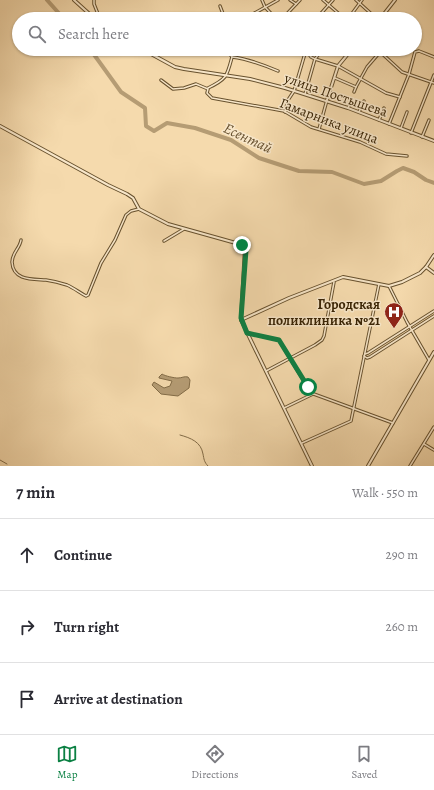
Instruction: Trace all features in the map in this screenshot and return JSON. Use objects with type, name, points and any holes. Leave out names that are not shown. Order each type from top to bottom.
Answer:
[{"type":"street","points":[[74,0],[87,12]]},
{"type":"street","points":[[94,0],[97,12]]},
{"type":"street","points":[[262,0],[265,7],[270,12]]},
{"type":"street","points":[[256,12],[278,0]]},
{"type":"street","points":[[290,0],[296,4]]},
{"type":"street","points":[[289,12],[300,0]]},
{"type":"street","points":[[323,0],[336,12]]},
{"type":"street","points":[[322,12],[333,0]]},
{"type":"street","points":[[356,0],[370,12]]},
{"type":"street","points":[[353,12],[362,0]]},
{"type":"street","points":[[384,12],[394,0]]},
{"type":"street","points":[[220,6],[222,12]]},
{"type":"street","points":[[422,52],[434,57]]},
{"type":"street","name":"улица Постышева","points":[[156,56],[184,69],[256,80],[327,100],[434,142]]},
{"type":"street","points":[[161,80],[173,89],[184,88],[196,84],[208,89],[218,84],[228,75],[232,56],[239,57],[278,71]]},
{"type":"street","points":[[285,112],[288,100],[294,91],[304,56]]},
{"type":"street","points":[[312,56],[314,59],[338,66],[386,93],[400,97]]},
{"type":"street","points":[[305,94],[314,59],[317,56]]},
{"type":"street","points":[[319,130],[338,66],[346,56]]},
{"type":"street","points":[[354,92],[367,67],[377,56]]},
{"type":"street","points":[[384,56],[397,68],[434,83]]},
{"type":"street","points":[[389,124],[409,74],[414,56]]},
{"type":"street","points":[[411,133],[434,75]]},
{"type":"street","points":[[334,78],[356,87]]},
{"type":"street","name":"Гамарника улица","points":[[208,89],[207,93],[212,98],[285,112],[305,124],[319,130],[360,142],[388,155],[407,156]]},
{"type":"street","points":[[359,112],[364,101]]},
{"type":"street","points":[[348,108],[351,102]]},
{"type":"street","points":[[379,120],[384,108]]},
{"type":"street","points":[[401,128],[407,112]]},
{"type":"street","points":[[422,137],[430,120]]},
{"type":"street","points":[[0,126],[108,185],[128,194],[133,198],[138,209],[168,224],[245,247],[241,320],[312,466]]},
{"type":"street","points":[[21,240],[12,264],[17,274],[23,278],[48,280],[68,286],[86,296],[88,295],[101,263],[115,240],[126,214],[138,209]]},
{"type":"street","points":[[164,241],[185,228]]},
{"type":"street","points":[[241,320],[343,277],[389,286],[402,282],[420,273],[434,255]]},
{"type":"street","points":[[426,267],[434,273]]},
{"type":"street","points":[[266,371],[322,340],[334,280]]},
{"type":"street","points":[[301,443],[350,422],[379,284]]},
{"type":"street","points":[[389,286],[429,361]]},
{"type":"street","points":[[365,355],[434,311]]},
{"type":"street","points":[[365,355],[367,358],[370,357],[434,316]]},
{"type":"street","points":[[247,333],[279,340],[313,394],[393,423]]},
{"type":"street","points":[[368,466],[434,352]]},
{"type":"street","points":[[284,408],[313,394]]},
{"type":"street","points":[[410,466],[434,427]]},
{"type":"street","points":[[424,444],[434,450]]},
{"type":"shaded area","points":[[162,374],[176,378],[188,377],[190,380],[189,388],[178,396],[161,394],[152,385],[154,382],[164,388],[170,386],[172,381],[159,378]]},
{"type":"waterway","name":"Есентай","points":[[47,0],[58,12]]},
{"type":"waterway","name":"Есентай","points":[[95,56],[121,92],[145,108],[146,126],[154,131],[167,123],[195,128],[231,140],[259,158],[299,171],[332,172],[364,184],[381,181],[403,168],[434,183]]},
{"type":"waterway","points":[[180,435],[192,439],[200,446],[204,460],[208,466]]},
{"type":"waterway","points":[[0,460],[7,464]]},
{"type":"place","name":"Городская поликлиника №21","points":[[394,329]]},
{"type":"route","points":[[242,245],[246,250],[241,318],[244,327],[247,333],[279,340],[308,387]]}]
